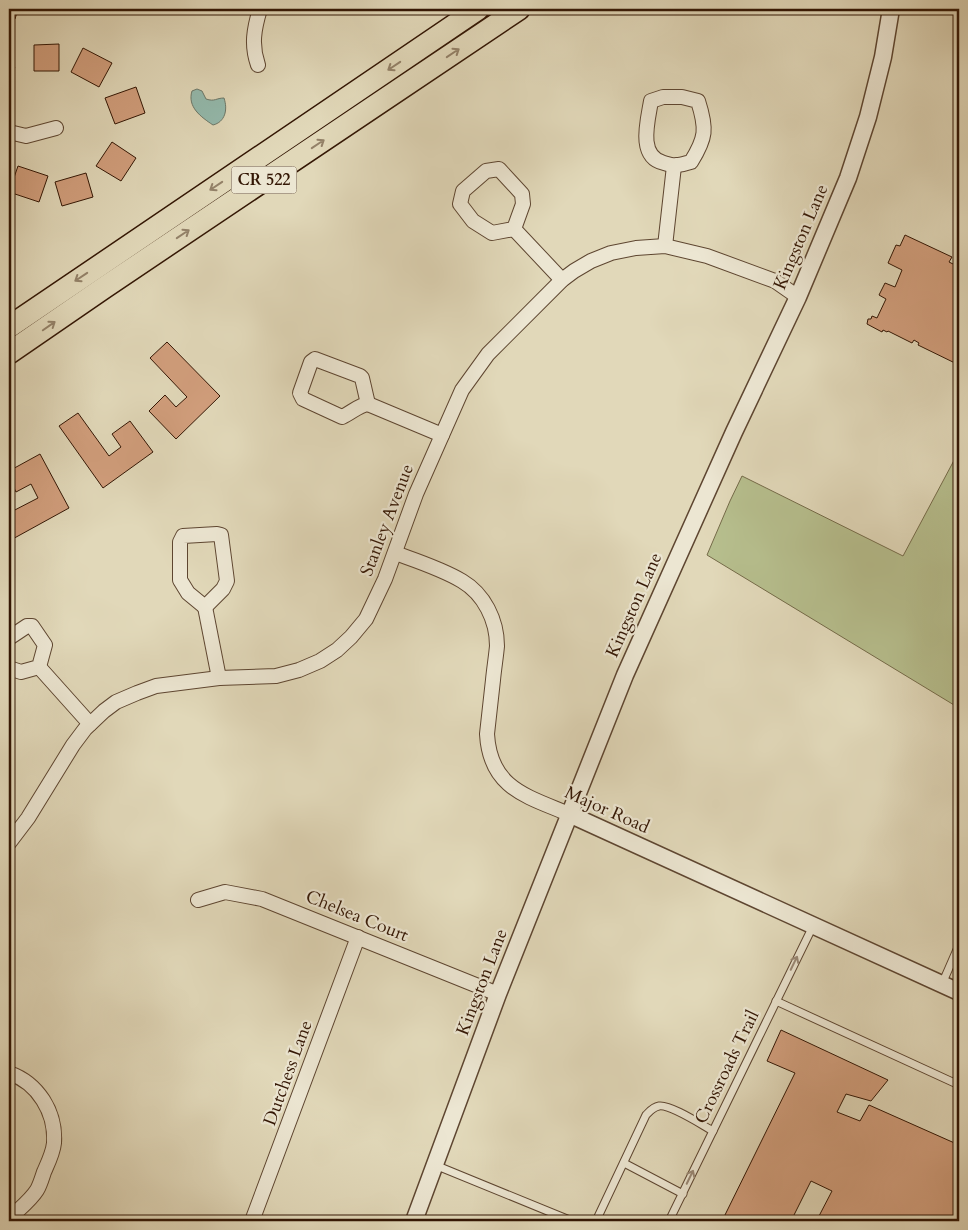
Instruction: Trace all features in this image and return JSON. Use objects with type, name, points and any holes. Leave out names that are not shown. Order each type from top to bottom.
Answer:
[{"type":"main road","name":"CR 522","points":[[9,327],[478,9]]},
{"type":"main road","name":"CR 522","points":[[9,353],[519,9]]},
{"type":"street","points":[[258,65],[253,41],[260,9]]},
{"type":"street","name":"Kingston Lane","points":[[414,1221],[498,994],[625,675],[734,432],[798,297],[848,178],[868,117],[884,57],[891,9]]},
{"type":"street","points":[[663,97],[682,97],[698,102],[704,118],[704,132],[700,148],[691,162],[674,166],[657,162],[646,146],[651,100],[663,97]]},
{"type":"street","points":[[9,132],[26,136],[56,128]]},
{"type":"street","points":[[665,246],[674,166]]},
{"type":"street","points":[[499,169],[522,194],[523,204],[514,229],[492,233],[473,221],[460,204],[463,191],[486,171],[499,169]]},
{"type":"street","points":[[514,229],[562,280]]},
{"type":"street","name":"Stanley Avenue","points":[[9,843],[28,818],[73,745],[104,710],[116,702],[156,686],[219,678],[276,676],[300,670],[320,661],[337,650],[351,637],[366,619],[386,579],[416,494],[462,390],[504,337],[562,280],[574,271],[611,253],[636,248],[665,246],[707,256],[775,281],[798,297]]},
{"type":"street","points":[[368,404],[360,376],[315,359],[311,362],[300,393],[304,399],[342,417],[360,406],[368,404],[442,435]]},
{"type":"street","points":[[205,607],[223,589],[227,581],[222,535],[184,536],[180,542],[180,580],[188,593],[205,607],[219,678]]},
{"type":"street","name":"Major Road","points":[[395,552],[463,582],[475,591],[492,616],[497,646],[487,734],[488,747],[498,772],[517,791],[813,926],[951,986]]},
{"type":"street","points":[[9,638],[27,626],[32,626],[45,645],[39,667]]},
{"type":"street","points":[[9,668],[20,672],[39,667]]},
{"type":"street","points":[[39,667],[90,724]]},
{"type":"street","name":"Chelsea Court","points":[[198,900],[226,892],[262,899],[498,994]]},
{"type":"street","name":"Dutchess Lane","points":[[252,1221],[358,937]]},
{"type":"street","points":[[9,1073],[27,1083],[37,1092],[46,1104],[54,1130],[54,1144],[51,1156],[38,1189],[10,1218]]},
{"type":"lane","name":"Crossroads Trail","points":[[669,1221],[813,926]]},
{"type":"lane","points":[[951,986],[959,944]]},
{"type":"lane","points":[[776,1001],[959,1085]]},
{"type":"lane","points":[[596,1221],[646,1115],[652,1108],[660,1106],[672,1108],[713,1131]]},
{"type":"lane","points":[[624,1163],[683,1194]]},
{"type":"lane","points":[[435,1165],[572,1221]]},
{"type":"green space","points":[[959,451],[959,708],[707,555],[742,476],[903,556]]},
{"type":"water","points":[[197,89],[202,91],[206,99],[209,100],[224,98],[225,115],[217,123],[213,125],[208,122],[193,107],[191,102],[192,91]]},
{"type":"building","points":[[9,9],[18,9],[15,19],[9,17]]},
{"type":"building","points":[[59,44],[59,71],[34,71],[34,45]]},
{"type":"building","points":[[83,48],[112,63],[99,87],[71,72]]},
{"type":"building","points":[[9,60],[15,68],[9,73]]},
{"type":"building","points":[[136,87],[145,113],[115,124],[105,98]]},
{"type":"building","points":[[112,142],[136,158],[121,181],[96,166]]},
{"type":"building","points":[[18,166],[48,176],[39,202],[9,192]]},
{"type":"building","points":[[86,173],[93,197],[62,206],[55,182]]},
{"type":"building","points":[[905,235],[952,257],[949,262],[959,267],[959,365],[918,345],[919,343],[914,340],[912,343],[888,331],[883,330],[882,332],[867,324],[868,319],[871,319],[872,316],[877,318],[886,299],[879,295],[885,283],[895,287],[902,270],[888,263],[896,245],[900,246]]},
{"type":"building","points":[[167,342],[220,396],[176,439],[149,411],[165,395],[176,407],[187,397],[150,358]]},
{"type":"building","points":[[78,413],[109,456],[121,447],[112,434],[130,421],[153,452],[103,488],[59,426]]},
{"type":"building","points":[[40,454],[69,508],[9,541],[9,513],[38,498],[31,484],[16,492],[9,478],[9,471]]},
{"type":"building","points":[[781,1030],[888,1080],[871,1101],[846,1094],[837,1112],[860,1121],[869,1105],[959,1145],[959,1221],[831,1221],[819,1216],[832,1191],[811,1181],[791,1221],[722,1221],[795,1073],[767,1061]]}]
